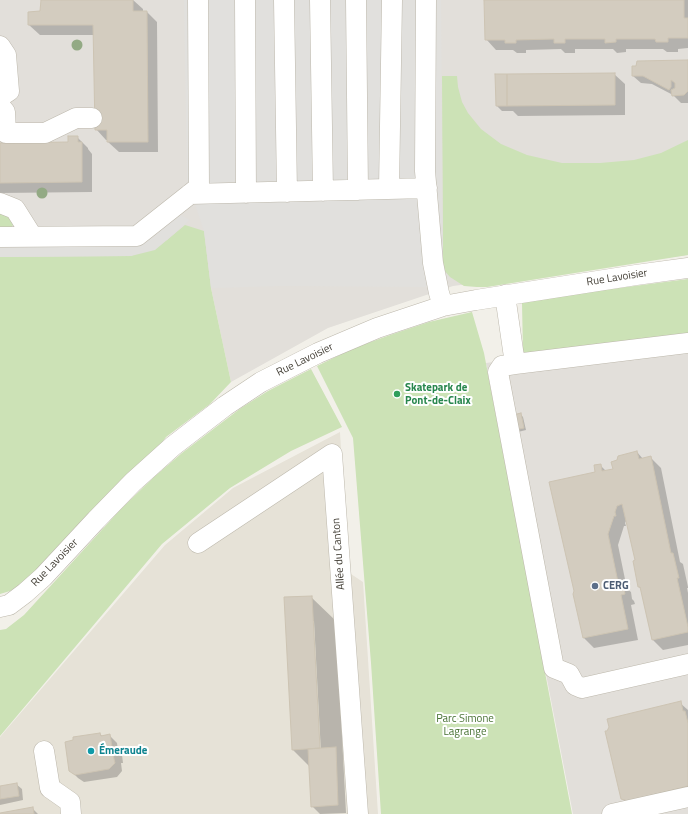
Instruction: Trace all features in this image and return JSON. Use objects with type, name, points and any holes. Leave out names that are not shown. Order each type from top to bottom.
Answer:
[{"type":"street","points":[[0,237],[137,236],[199,187],[198,0]]},
{"type":"street","points":[[245,0],[246,193]]},
{"type":"street","points":[[284,0],[287,192]]},
{"type":"street","points":[[320,0],[323,191]]},
{"type":"street","points":[[356,0],[358,190]]},
{"type":"street","points":[[389,189],[392,0]]},
{"type":"street","points":[[426,0],[426,171],[433,263],[443,306]]},
{"type":"street","points":[[0,46],[6,55],[9,91],[0,97]]},
{"type":"street","points":[[0,106],[5,112],[6,133],[45,133],[76,118],[92,118]]},
{"type":"street","points":[[190,194],[427,188]]},
{"type":"street","points":[[0,203],[15,209],[32,236]]},
{"type":"street","name":"Rue Lavoisier","points":[[0,607],[9,605],[43,577],[133,482],[172,446],[225,406],[261,382],[318,353],[377,328],[443,306],[505,295],[688,268]]},
{"type":"street","points":[[505,295],[515,364]]},
{"type":"street","points":[[688,343],[515,364],[502,366],[498,372],[554,668],[569,674],[575,685],[582,688],[688,664]]},
{"type":"street","name":"Allée du Canton","points":[[198,543],[332,454],[358,814]]},
{"type":"street","points":[[44,751],[50,788],[70,802],[71,814]]},
{"type":"street","points":[[612,814],[688,797]]},
{"type":"shaded area","points":[[0,0],[688,0],[688,255],[453,286],[328,328],[231,382],[211,288],[150,270],[0,269]]},
{"type":"shaded area","points":[[184,0],[441,0],[443,268],[449,278],[425,287],[282,286],[211,288],[204,231],[187,180]]},
{"type":"shaded area","points":[[179,214],[190,220],[155,250],[131,256],[0,257],[0,245],[133,243],[152,238]]},
{"type":"shaded area","points":[[688,336],[688,814],[573,814],[486,363]]},
{"type":"shaded area","points":[[340,432],[348,572],[363,582],[378,814],[0,814],[0,737],[165,545],[233,488]]},
{"type":"green space","points":[[442,76],[457,76],[462,102],[468,113],[481,129],[501,144],[527,155],[562,163],[600,163],[634,160],[661,153],[688,140],[688,255],[487,287],[464,286],[450,277],[443,269]]},
{"type":"green space","points":[[0,211],[8,214],[13,225],[10,229],[0,229]]},
{"type":"green space","points":[[185,225],[204,231],[211,288],[231,382],[210,404],[166,437],[158,448],[23,585],[0,594],[0,257],[131,256],[167,240]]},
{"type":"green space","points":[[688,279],[688,335],[523,353],[522,303],[596,291]]},
{"type":"green space","name":"Parc Simone Lagrange","points":[[472,312],[484,353],[572,814],[381,814],[371,663],[353,438],[317,366],[354,348],[393,334],[429,322]]},
{"type":"green space","points":[[311,369],[342,427],[291,451],[230,488],[162,544],[0,736],[0,630],[6,629],[24,615],[120,510],[154,477],[182,453],[241,408],[268,391]]},
{"type":"building","points":[[41,0],[133,0],[133,11],[147,11],[148,142],[107,142],[107,130],[95,130],[93,25],[28,25],[28,12],[40,11]]},
{"type":"building","points":[[484,0],[684,0],[684,18],[688,18],[688,38],[668,38],[668,42],[656,42],[655,39],[616,39],[616,42],[605,43],[605,39],[565,39],[565,43],[554,43],[554,39],[516,40],[516,43],[505,43],[505,40],[485,40]]},
{"type":"building","points":[[688,60],[688,91],[684,95],[672,96],[671,90],[675,88],[675,83],[671,80],[671,87],[669,90],[643,76],[632,76],[632,66],[636,66],[637,61]]},
{"type":"building","points":[[615,73],[615,105],[507,106],[507,74]]},
{"type":"building","points":[[495,74],[507,74],[507,106],[496,106]]},
{"type":"building","points":[[68,136],[78,136],[78,142],[82,142],[82,182],[0,183],[0,143],[68,142]]},
{"type":"building","points":[[521,413],[524,428],[515,430],[510,422],[517,414]]},
{"type":"building","points":[[637,451],[639,459],[651,456],[671,553],[673,553],[679,578],[677,578],[688,632],[652,640],[640,587],[638,587],[633,561],[635,560],[622,504],[617,506],[615,512],[616,516],[614,516],[608,534],[618,582],[621,581],[622,590],[624,589],[625,594],[621,595],[628,629],[583,638],[573,594],[574,591],[549,482],[595,472],[594,465],[601,464],[602,471],[613,469],[611,462],[617,460],[618,456]]},
{"type":"building","points":[[312,596],[320,748],[292,750],[284,597]]},
{"type":"building","points":[[681,701],[688,723],[688,786],[628,801],[621,799],[605,731],[607,731],[609,727],[607,719]]},
{"type":"building","name":"Émeraude","points":[[100,733],[101,736],[110,734],[112,747],[115,746],[116,755],[113,755],[115,763],[109,769],[75,775],[69,771],[65,742],[73,740],[73,737]]},
{"type":"building","points":[[336,747],[338,805],[311,807],[308,749]]},
{"type":"building","points":[[17,783],[19,796],[0,799],[0,786]]},
{"type":"building","points":[[33,807],[34,814],[0,814],[0,813]]},
{"type":"place","name":"Skatepark de Pont-de-Claix","points":[[397,394]]},
{"type":"place","name":"CERG","points":[[595,586]]},
{"type":"place","name":"Émeraude","points":[[91,751]]}]
